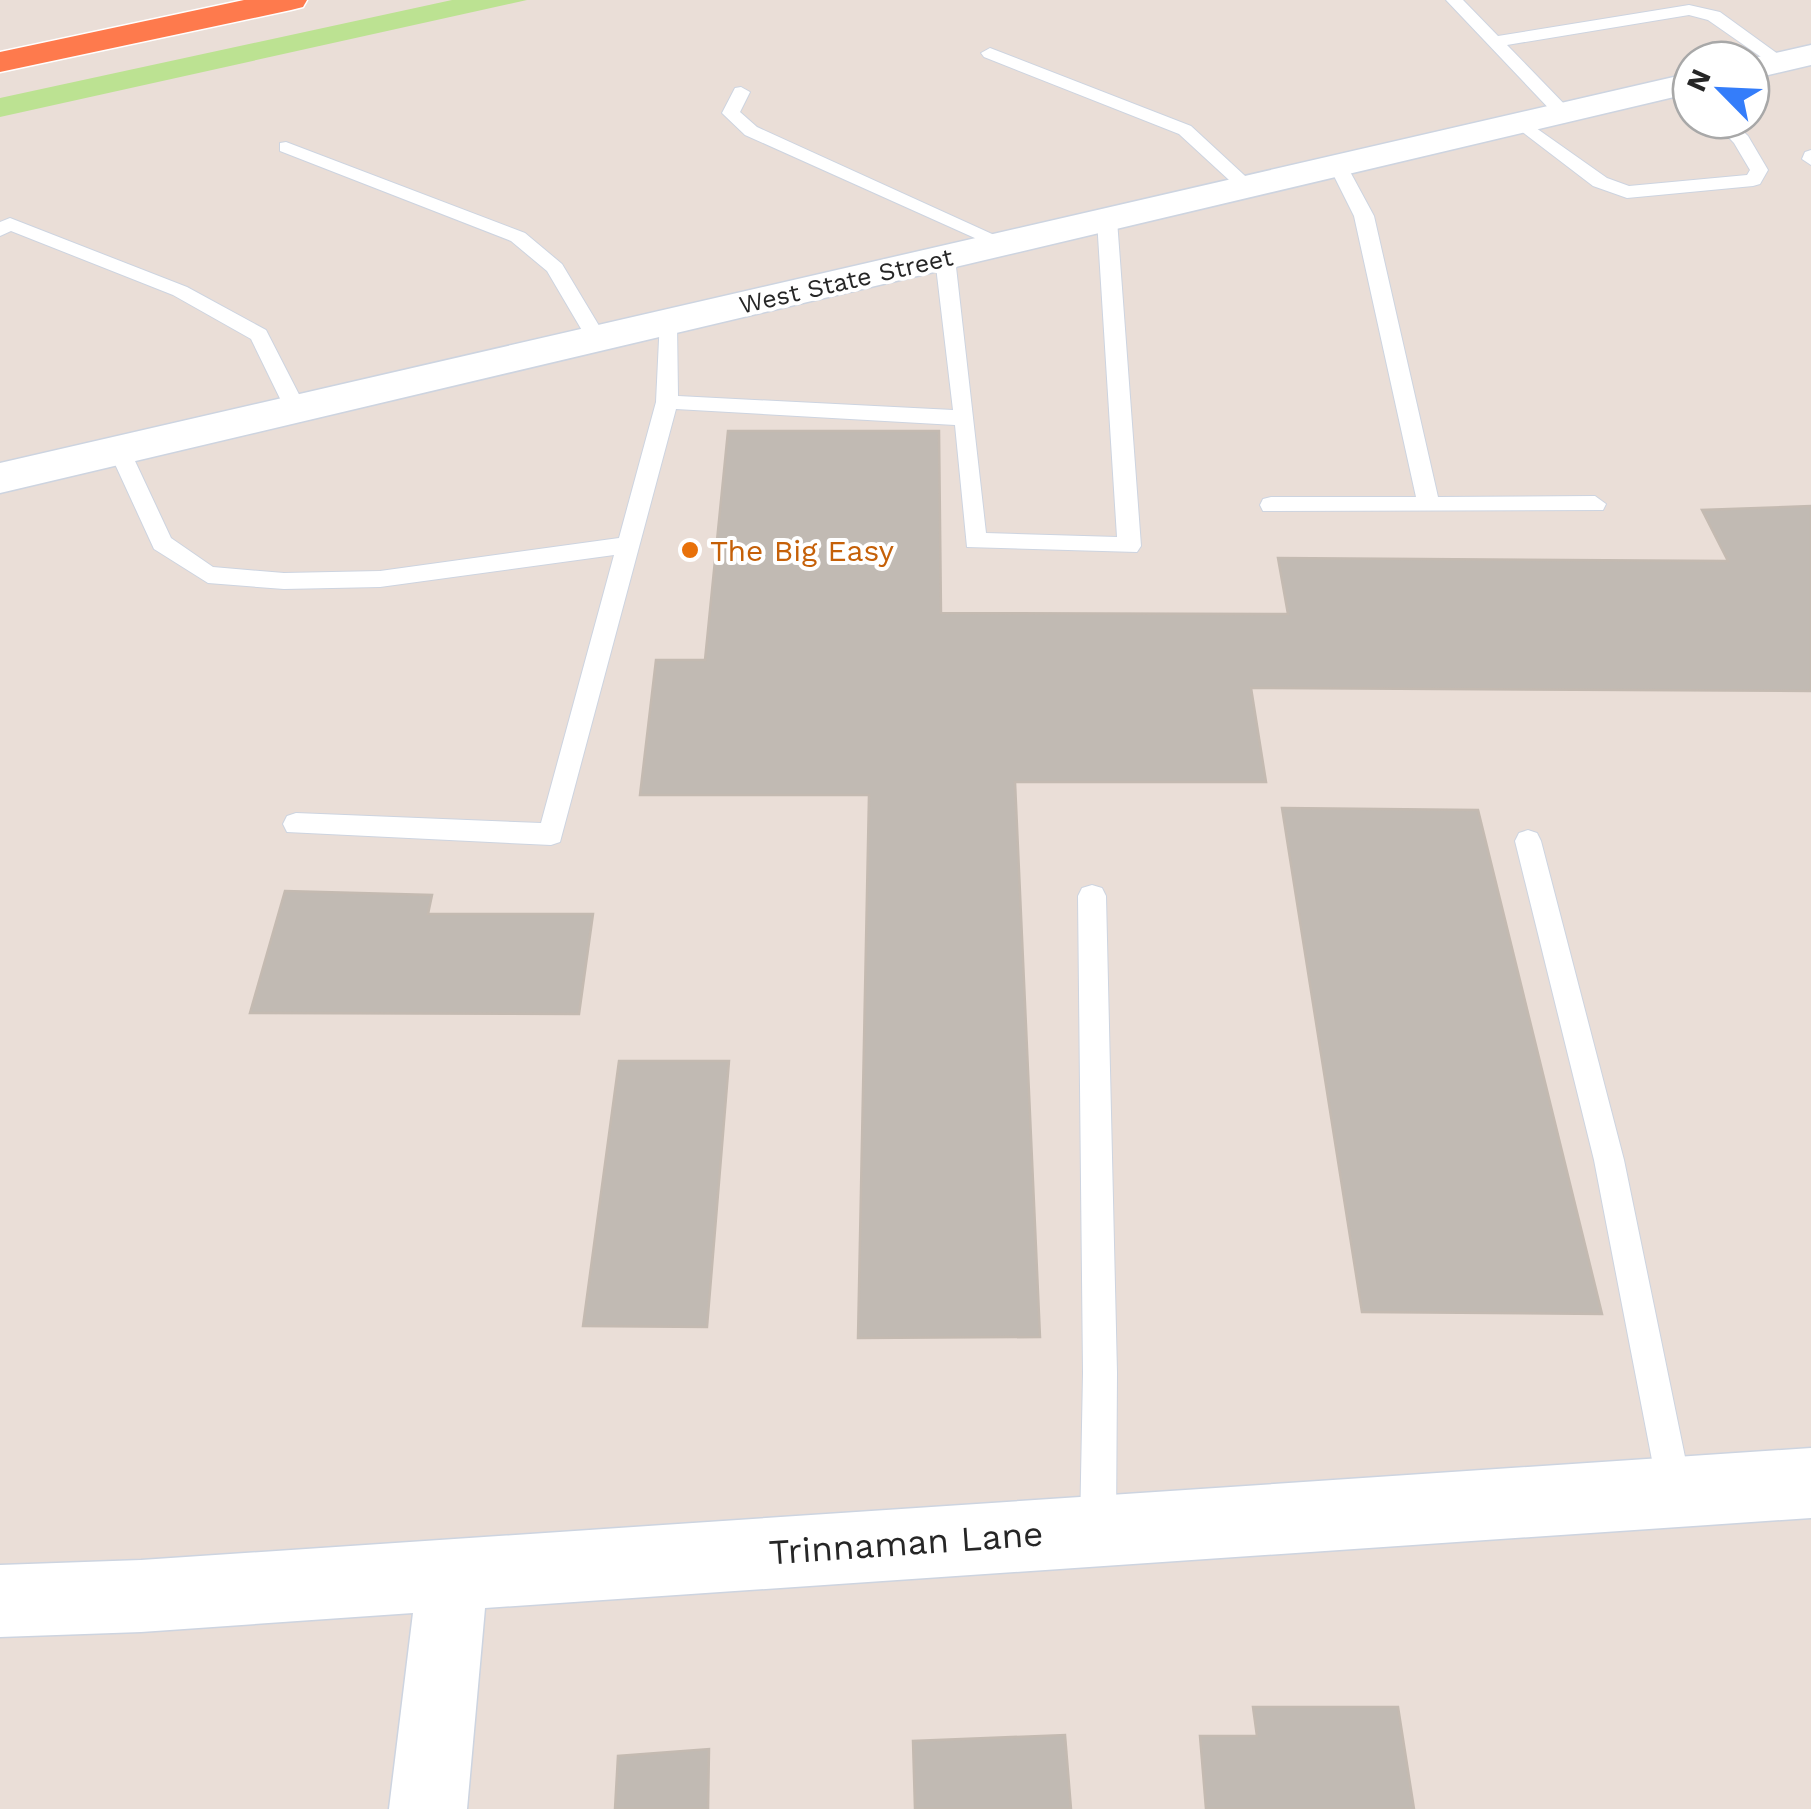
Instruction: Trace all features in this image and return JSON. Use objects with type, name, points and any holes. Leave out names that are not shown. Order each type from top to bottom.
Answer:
[{"type":"highway","points":[[0,62],[292,0]]},
{"type":"main road","name":"West State Street","points":[[5,474],[1671,91]]},
{"type":"main road","name":"Trinnaman Lane","points":[[0,1600],[141,1596],[1811,1483]]},
{"type":"main road","points":[[428,1809],[453,1574]]},
{"type":"lane","points":[[1454,0],[1562,113]]},
{"type":"lane","points":[[1494,42],[1689,10],[1714,16],[1781,62]]},
{"type":"lane","points":[[990,53],[1186,130],[1248,187]]},
{"type":"lane","points":[[740,92],[732,113],[751,131],[1004,244]]},
{"type":"lane","points":[[1522,123],[1600,182],[1627,192],[1753,180],[1759,170],[1742,140]]},
{"type":"lane","points":[[286,147],[518,237],[555,268],[597,339]]},
{"type":"lane","points":[[1338,166],[1364,216],[1429,505]]},
{"type":"lane","points":[[945,258],[965,418],[974,542],[1129,546],[1107,220]]},
{"type":"lane","points":[[0,230],[10,224],[180,291],[259,334],[296,410]]},
{"type":"lane","points":[[296,824],[551,834],[667,402],[667,323]]},
{"type":"lane","points":[[667,402],[965,418]]},
{"type":"lane","points":[[120,450],[162,544],[208,575],[284,581],[380,578],[434,574],[630,544]]},
{"type":"lane","points":[[1271,505],[1594,504]]},
{"type":"lane","points":[[1528,840],[1608,1160],[1675,1492]]},
{"type":"lane","points":[[1092,896],[1100,1373],[1098,1530]]},
{"type":"green space","points":[[452,0],[527,0],[0,117],[0,98]]},
{"type":"building","points":[[728,431],[939,431],[941,613],[1288,614],[1278,558],[1728,561],[1702,510],[1811,506],[1811,691],[1251,688],[1266,782],[1015,782],[1040,1337],[858,1338],[869,795],[640,795],[656,660],[705,660]]},
{"type":"building","points":[[1282,808],[1478,810],[1602,1314],[1362,1312]]},
{"type":"building","points":[[285,891],[432,895],[428,914],[593,914],[579,1014],[250,1013]]},
{"type":"building","points":[[619,1061],[729,1061],[707,1327],[583,1326]]},
{"type":"building","points":[[1253,1707],[1398,1707],[1414,1809],[1206,1809],[1200,1736],[1257,1736]]},
{"type":"building","points":[[1065,1735],[1071,1809],[915,1809],[913,1741]]},
{"type":"building","points":[[709,1749],[708,1809],[615,1809],[618,1756]]},
{"type":"place","name":"The Big Easy","points":[[690,550]]}]
